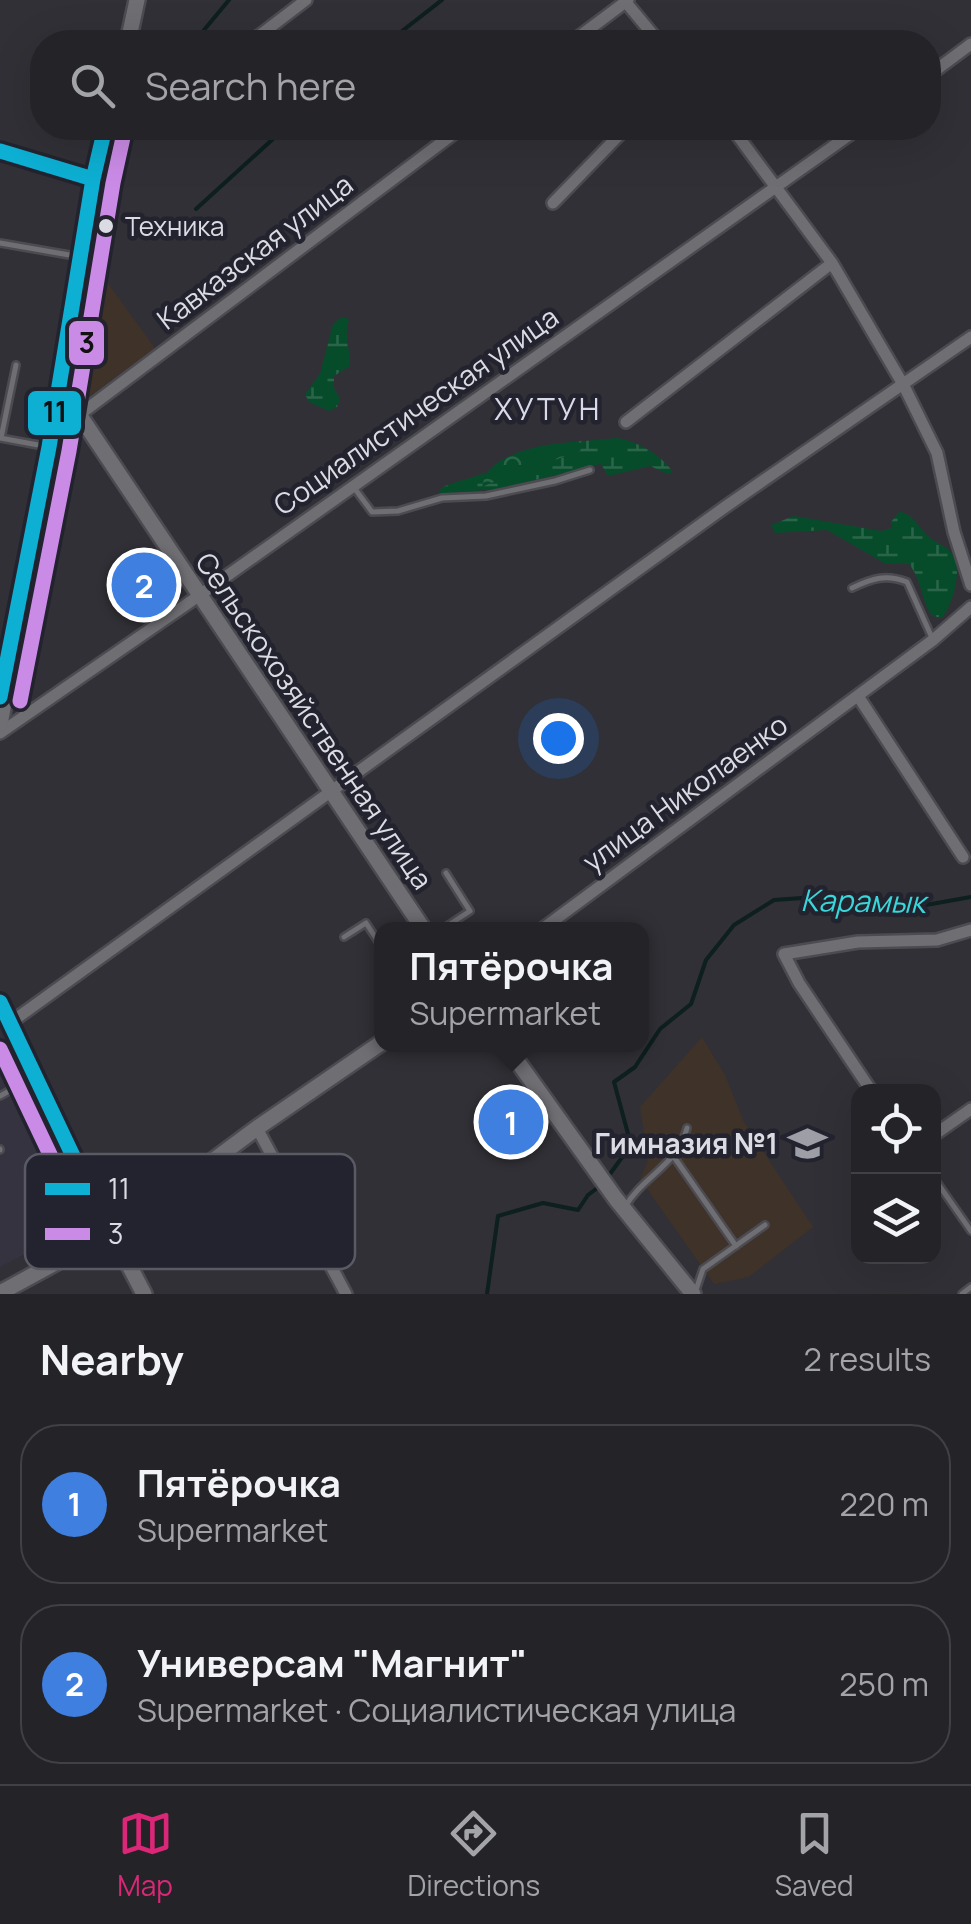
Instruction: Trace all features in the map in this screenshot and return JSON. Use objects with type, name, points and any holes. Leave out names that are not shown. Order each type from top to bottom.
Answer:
[{"type":"main road","points":[[128,30],[134,0]]},
{"type":"main road","points":[[0,695],[59,400],[81,256],[105,140]]},
{"type":"main road","points":[[0,724],[96,179]]},
{"type":"main road","name":"Сельскохозяйственная улица","points":[[59,400],[79,415],[419,922]]},
{"type":"main road","points":[[0,989],[35,1077],[74,1154]]},
{"type":"main road","points":[[0,1002],[75,1154]]},
{"type":"main road","points":[[221,1154],[374,1049]]},
{"type":"main road","points":[[510,1052],[620,1204],[694,1294]]},
{"type":"main road","points":[[0,1284],[33,1269]]},
{"type":"main road","points":[[0,1293],[45,1269]]},
{"type":"main road","points":[[131,1269],[144,1294]]},
{"type":"street","points":[[267,30],[306,0]]},
{"type":"street","points":[[588,30],[626,1],[649,30]]},
{"type":"street","points":[[941,66],[971,44]]},
{"type":"street","name":"Кавказская улица","points":[[79,415],[445,140]]},
{"type":"street","points":[[552,203],[614,140]]},
{"type":"street","points":[[741,140],[832,264],[904,386],[937,452],[954,532],[971,585]]},
{"type":"street","name":"Социалистическая улица","points":[[0,732],[843,140]]},
{"type":"street","points":[[0,151],[96,179]]},
{"type":"street","points":[[626,422],[832,264]]},
{"type":"street","points":[[12,1022],[725,507],[971,336]]},
{"type":"street","name":"улица Николаенко","points":[[553,922],[933,640],[971,606]]},
{"type":"street","points":[[858,696],[963,856]]},
{"type":"street","points":[[867,1084],[784,954],[858,942],[937,940],[971,930]]},
{"type":"street","points":[[941,1130],[971,1108]]},
{"type":"street","points":[[256,1128],[270,1154]]},
{"type":"street","points":[[332,1269],[346,1294]]},
{"type":"lane","points":[[0,242],[81,256]]},
{"type":"lane","points":[[16,365],[0,438],[49,447]]},
{"type":"lane","points":[[352,486],[372,512],[398,511],[442,498],[486,496],[590,470]]},
{"type":"lane","points":[[852,588],[872,578],[891,576],[908,582],[933,640]]},
{"type":"lane","points":[[446,874],[470,911],[454,922]]},
{"type":"lane","points":[[344,937],[366,922],[374,935]]},
{"type":"lane","points":[[0,1096],[35,1077]]},
{"type":"lane","points":[[620,1204],[674,1157],[686,1128]]},
{"type":"lane","points":[[674,1157],[736,1246]]},
{"type":"lane","points":[[941,1188],[971,1231]]},
{"type":"lane","points":[[694,1294],[703,1269],[765,1225]]},
{"type":"lane","points":[[962,1294],[971,1287]]},
{"type":"shaded area","points":[[99,271],[155,348],[90,396],[79,380]]},
{"type":"shaded area","points":[[702,1037],[725,1075],[744,1122],[813,1227],[749,1277],[714,1284],[640,1179],[648,1161],[640,1107]]},
{"type":"shaded area","points":[[0,1046],[52,1154],[25,1154],[25,1254],[0,1267]]},
{"type":"green space","points":[[342,317],[349,319],[350,366],[334,376],[334,388],[340,399],[337,407],[329,411],[309,402],[305,394],[320,374],[333,324]]},
{"type":"green space","points":[[618,438],[648,450],[673,472],[668,474],[650,466],[608,476],[601,464],[496,489],[439,494],[441,488],[486,472],[482,487],[529,466],[580,451],[584,441]]},
{"type":"green space","points":[[584,441],[580,451],[529,466],[482,488],[488,471],[511,455],[541,446]]},
{"type":"green space","points":[[900,511],[954,557],[955,589],[942,618],[932,616],[909,564],[886,564],[827,530],[775,533],[771,525],[794,516],[881,531],[892,528],[891,522]]},
{"type":"waterway","points":[[204,30],[229,0]]},
{"type":"waterway","points":[[403,30],[442,0]]},
{"type":"waterway","points":[[196,209],[272,140]]},
{"type":"waterway","name":"Карамык","points":[[649,1046],[660,1029],[691,1004],[706,960],[734,925],[774,900],[802,898],[909,908],[971,897]]},
{"type":"waterway","name":"Карамык","points":[[607,1178],[631,1145],[614,1082],[635,1067],[645,1052]]},
{"type":"waterway","name":"Карамык","points":[[487,1294],[498,1216],[543,1203],[578,1210],[600,1186]]},
{"type":"transit line","name":"11","points":[[0,697],[49,447],[102,140]]},
{"type":"transit line","name":"3","points":[[20,701],[69,451],[122,140]]},
{"type":"transit line","name":"11","points":[[0,151],[93,179]]},
{"type":"transit line","name":"11","points":[[0,1002],[72,1154]]},
{"type":"transit line","name":"3","points":[[0,1049],[50,1154]]},
{"type":"place","name":"Техника","points":[[106,226]]},
{"type":"place","name":"Универсам \"Магнит\"","points":[[144,585]]},
{"type":"place","name":"Пятёрочка","points":[[511,1122]]},
{"type":"place","name":"Гимназия №1","points":[[808,1144]]},
{"type":"district","name":"ХУТУН","points":[[548,410]]}]
